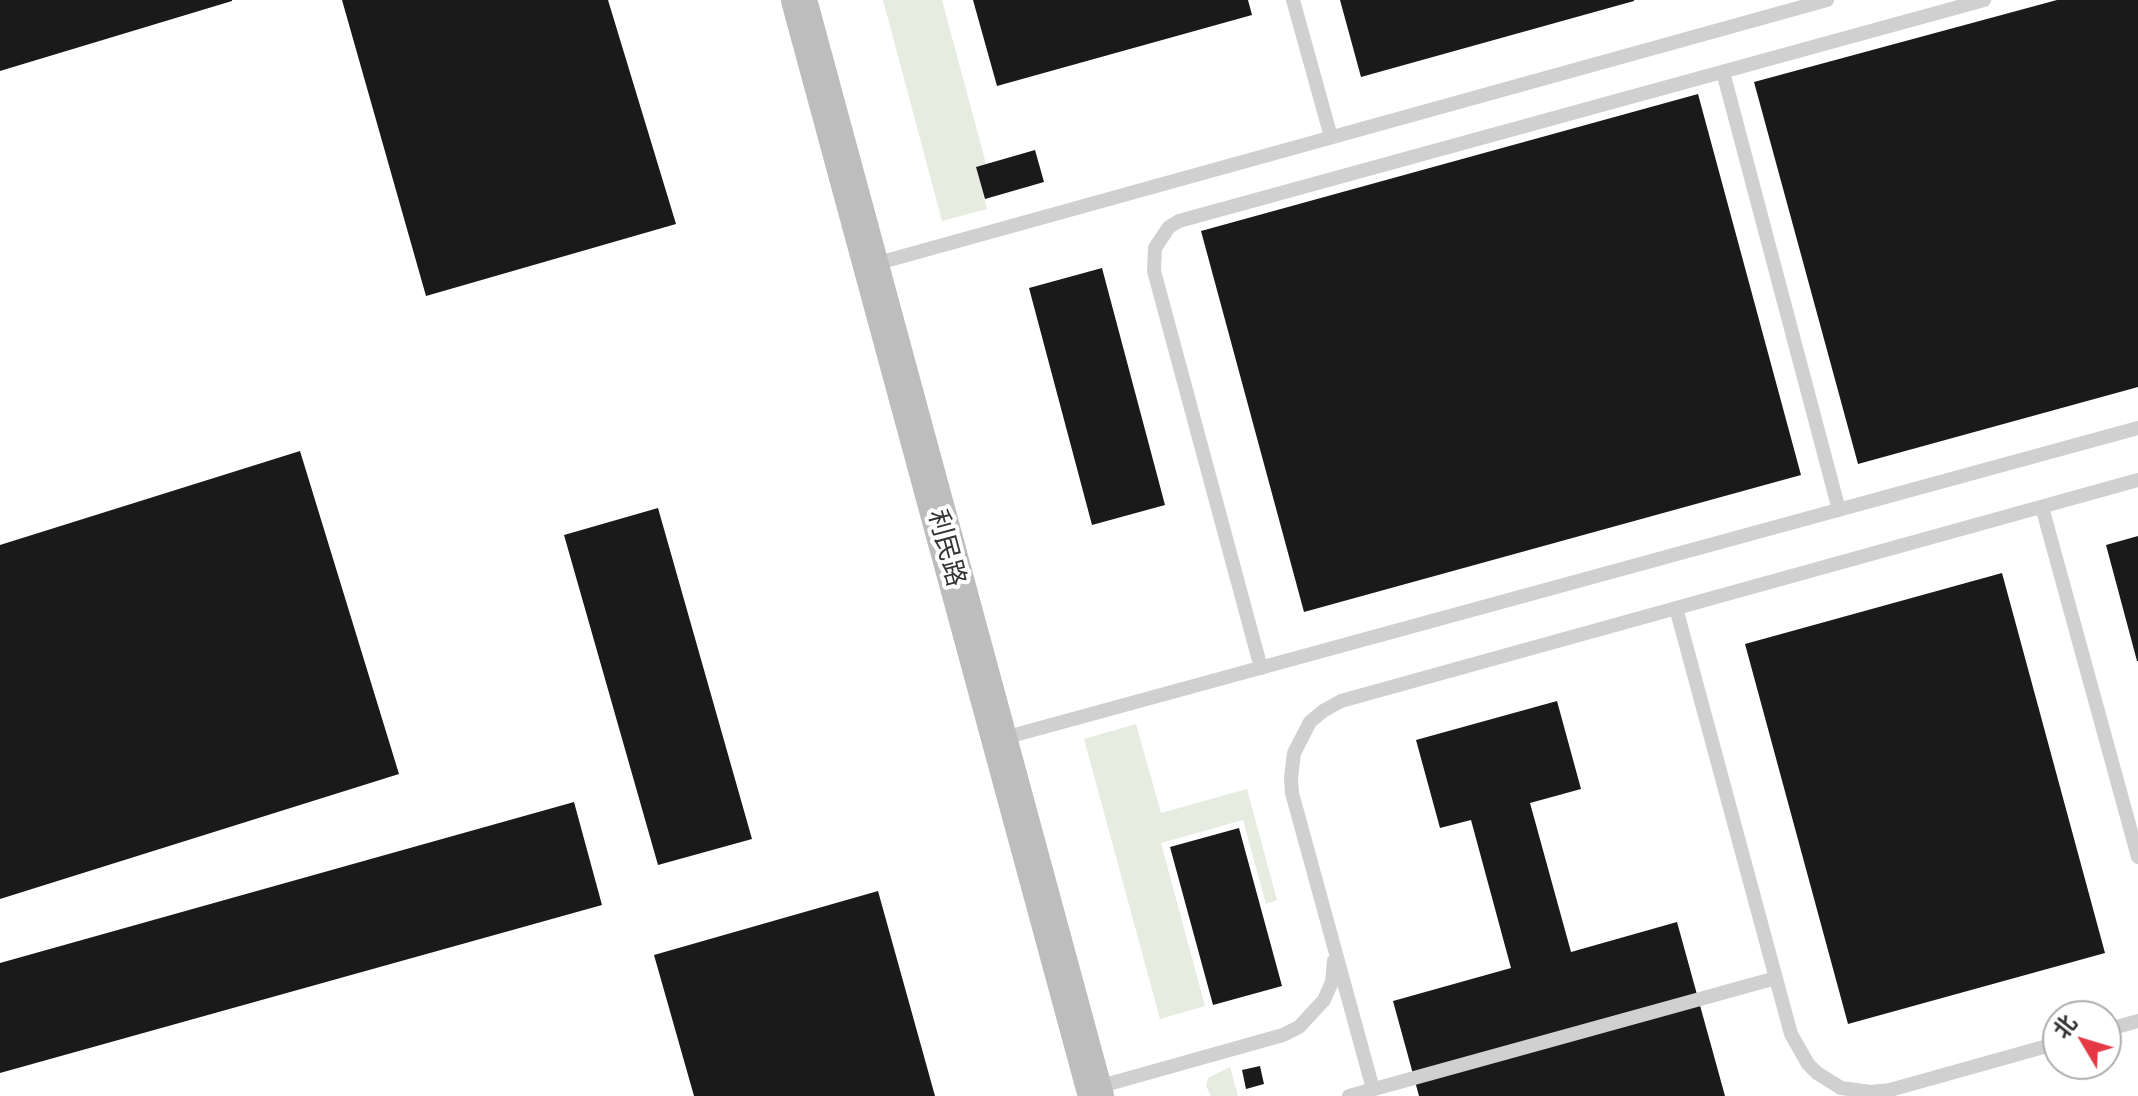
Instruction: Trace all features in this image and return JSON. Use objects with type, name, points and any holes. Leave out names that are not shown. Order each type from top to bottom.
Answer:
[{"type":"main road","name":"利民路","points":[[799,0],[1095,1092]]},
{"type":"lane","points":[[1293,0],[1331,137]]},
{"type":"lane","points":[[871,265],[1827,0]]},
{"type":"lane","points":[[1261,668],[1154,271],[1155,248],[1169,227],[1179,221],[1984,0]]},
{"type":"lane","points":[[1723,72],[1839,510]]},
{"type":"lane","points":[[999,739],[2138,428]]},
{"type":"lane","points":[[1373,1089],[1291,778],[1294,753],[1310,722],[1341,701],[2138,480]]},
{"type":"lane","points":[[2042,507],[2138,857]]},
{"type":"lane","points":[[1676,608],[1797,1049],[1817,1073],[1841,1088],[1871,1092],[1890,1090],[2042,1047]]},
{"type":"lane","points":[[1095,1092],[1283,1035],[1299,1027],[1324,1000],[1332,982],[1335,949]]},
{"type":"lane","points":[[1349,1096],[1776,978]]},
{"type":"shaded area","points":[[883,0],[942,0],[986,164],[976,167],[987,209],[942,221]]},
{"type":"shaded area","points":[[1136,724],[1161,813],[1247,789],[1277,900],[1266,904],[1243,820],[1161,843],[1205,1006],[1160,1019],[1084,739]]},
{"type":"shaded area","points":[[1230,1067],[1238,1096],[1211,1096],[1206,1086],[1208,1078]]},
{"type":"building","points":[[0,0],[232,0],[232,1],[0,71]]},
{"type":"building","points":[[342,0],[608,0],[676,224],[426,296]]},
{"type":"building","points":[[973,0],[1248,0],[1252,15],[997,86]]},
{"type":"building","points":[[1340,0],[1634,0],[1634,1],[1361,77]]},
{"type":"building","points":[[2057,0],[2138,0],[2138,387],[1858,464],[1754,82]]},
{"type":"building","points":[[1698,94],[1801,475],[1304,612],[1201,231]]},
{"type":"building","points":[[1035,150],[1044,182],[985,199],[976,167]]},
{"type":"building","points":[[1102,268],[1165,505],[1092,525],[1029,288]]},
{"type":"building","points":[[300,451],[399,774],[0,899],[0,545]]},
{"type":"building","points":[[658,508],[752,839],[658,865],[564,535]]},
{"type":"building","points":[[2138,536],[2138,661],[2137,661],[2106,545]]},
{"type":"building","points":[[2002,573],[2105,953],[1848,1024],[1745,644]]},
{"type":"building","points":[[1557,701],[1581,789],[1530,803],[1571,952],[1677,922],[1725,1096],[1419,1096],[1393,1001],[1511,968],[1471,820],[1440,828],[1416,740]]},
{"type":"building","points":[[574,802],[602,905],[0,1073],[0,963]]},
{"type":"building","points":[[1239,828],[1282,986],[1213,1005],[1170,847]]},
{"type":"building","points":[[878,891],[935,1096],[694,1096],[654,955]]},
{"type":"building","points":[[1260,1066],[1264,1084],[1246,1089],[1242,1070]]}]
